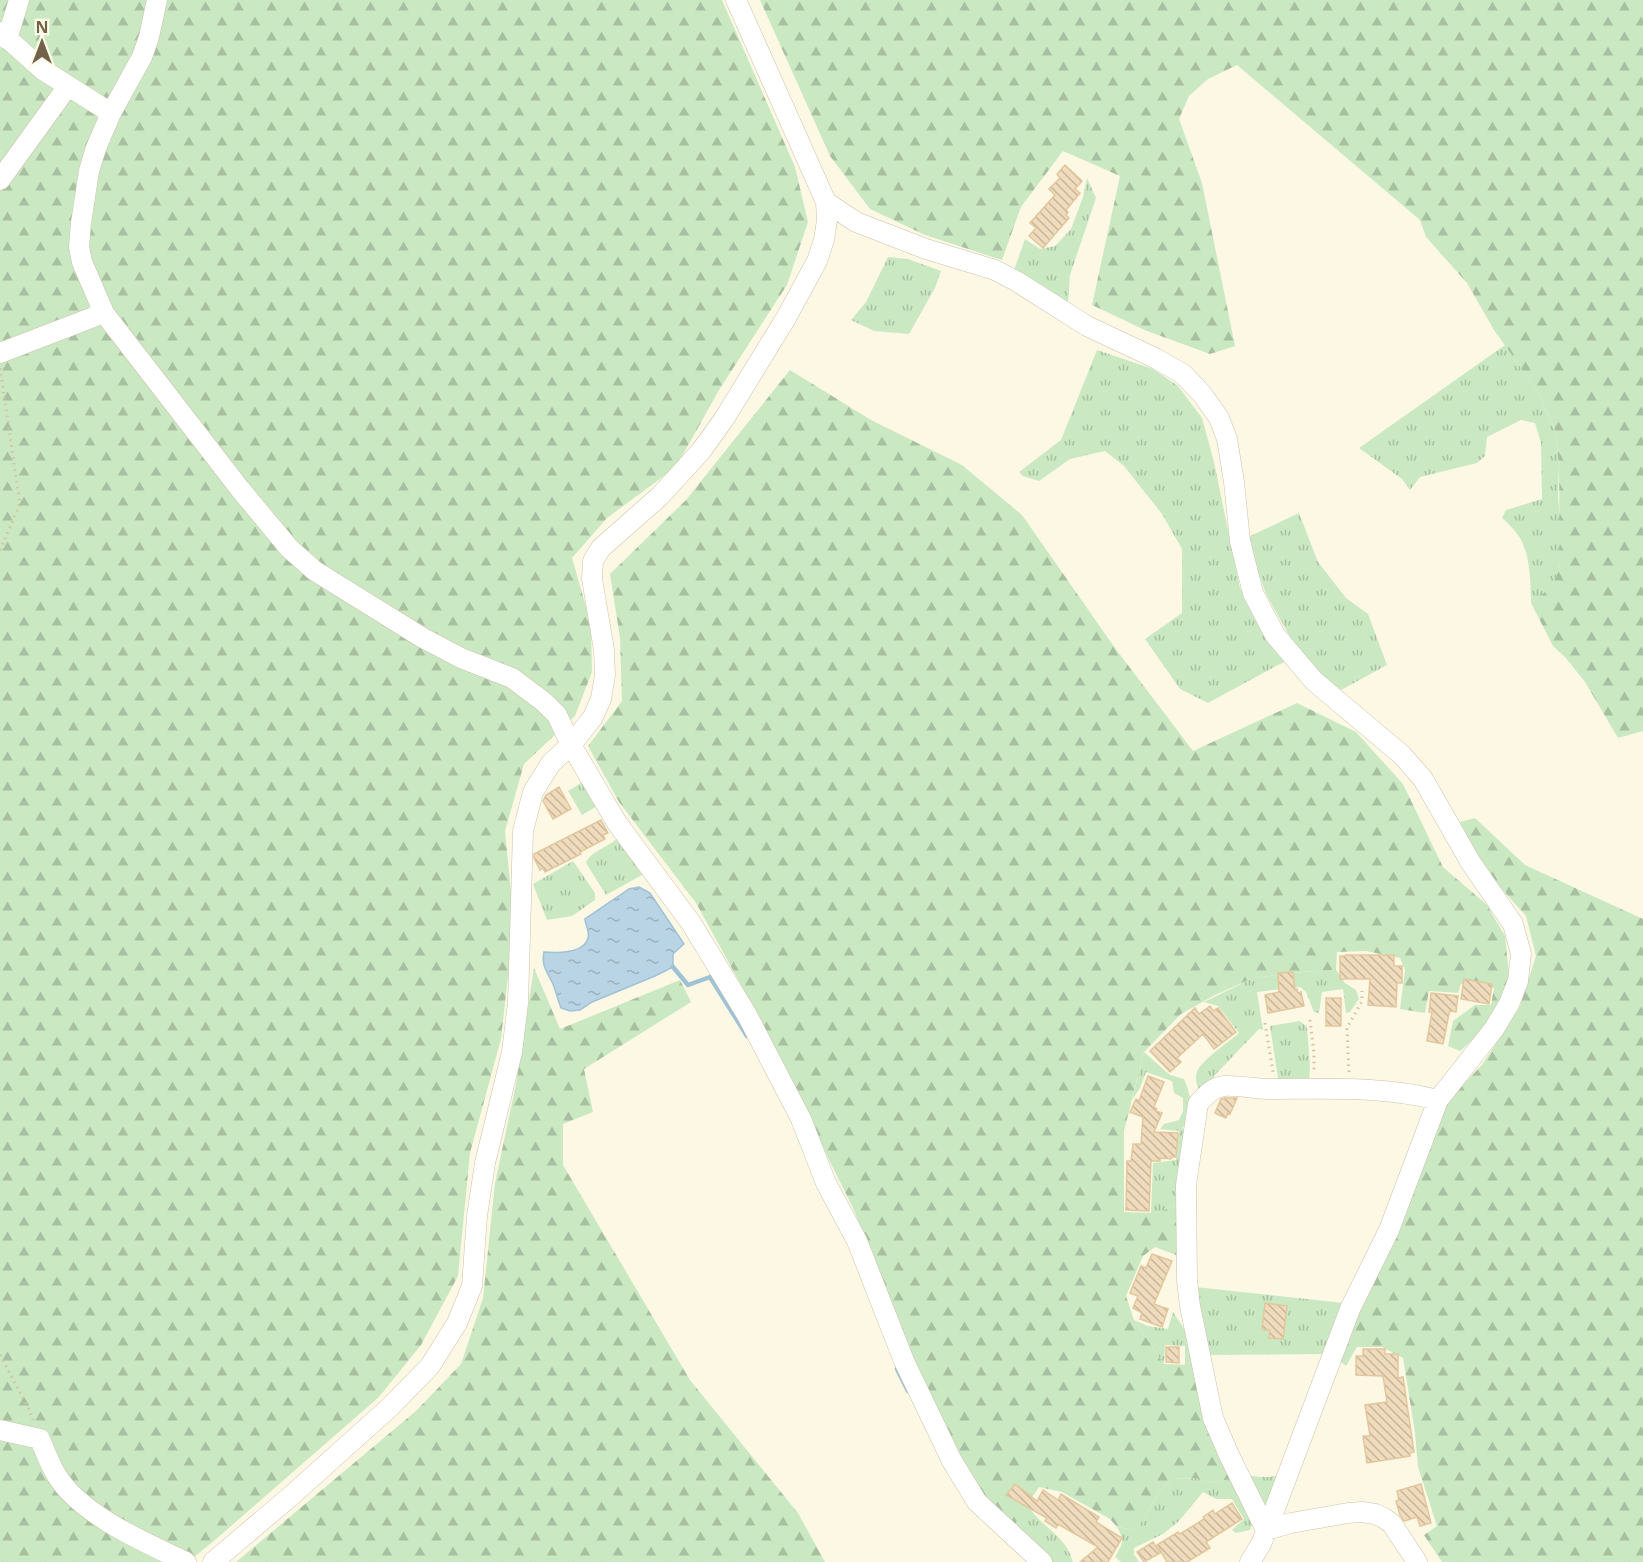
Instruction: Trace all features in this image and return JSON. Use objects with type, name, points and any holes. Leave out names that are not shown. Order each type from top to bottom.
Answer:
[{"type":"street","points":[[19,0],[4,35],[44,70],[111,113]]},
{"type":"street","points":[[157,0],[142,57],[111,113],[89,171],[79,247],[82,262],[104,313],[240,489],[289,548],[315,571],[423,638],[461,658],[512,678],[544,702],[556,715],[570,745],[617,823],[691,922],[747,1016],[801,1119],[826,1183],[857,1241],[904,1361],[952,1461],[977,1502],[1042,1562]]},
{"type":"street","points":[[213,1562],[390,1407],[430,1366],[457,1323],[472,1286],[477,1216],[485,1163],[513,1052],[518,1003],[523,831],[533,792],[551,763],[570,745],[593,717],[601,699],[605,675],[604,650],[592,579],[593,561],[601,548],[660,496],[701,452],[786,318],[817,261],[824,240],[826,202],[736,0]]},
{"type":"street","points":[[0,180],[68,86]]},
{"type":"street","points":[[826,202],[856,222],[926,249],[995,270],[1087,326],[1183,374],[1202,394],[1219,418],[1227,439],[1240,541],[1247,572],[1253,593],[1275,635],[1314,681],[1402,755],[1423,779],[1471,863],[1513,924],[1521,954],[1518,981],[1509,1004],[1494,1029],[1438,1100],[1389,1230],[1350,1309],[1261,1544],[1250,1562]]},
{"type":"street","points":[[0,353],[104,313]]},
{"type":"street","points":[[1266,1530],[1213,1418],[1198,1350],[1187,1280],[1186,1185],[1198,1104],[1205,1095],[1224,1086],[1276,1089],[1373,1089],[1438,1100]]},
{"type":"street","points":[[0,1430],[40,1438],[57,1477],[83,1505],[140,1541],[186,1562]]},
{"type":"street","points":[[1266,1530],[1348,1513],[1375,1514],[1392,1524],[1417,1562]]},
{"type":"path","points":[[0,366],[20,504],[0,550]]},
{"type":"path","points":[[1350,1089],[1347,1028],[1362,1001],[1362,991]]},
{"type":"path","points":[[1310,1020],[1314,1053],[1314,1089]]},
{"type":"path","points":[[1266,1023],[1276,1089]]},
{"type":"path","points":[[0,1355],[29,1409],[40,1438]]},
{"type":"green space","points":[[0,0],[722,0],[795,167],[808,222],[787,285],[719,390],[676,467],[607,518],[572,558],[591,624],[592,672],[575,716],[524,764],[505,831],[514,922],[501,1039],[470,1153],[458,1276],[421,1345],[379,1397],[188,1562],[0,1562]]},
{"type":"green space","points":[[760,0],[1643,0],[1643,731],[1618,738],[1585,682],[1553,646],[1531,603],[1550,586],[1560,564],[1559,466],[1555,430],[1538,392],[1494,330],[1467,283],[1426,237],[1420,220],[1237,65],[1208,79],[1189,96],[1179,119],[1202,183],[1235,346],[1210,354],[1147,331],[1092,305],[1120,176],[1063,151],[1021,207],[1002,260],[925,235],[870,209],[830,156]]},
{"type":"green space","points":[[1087,178],[1096,198],[1070,275],[1068,303],[1014,270],[1025,239],[1040,249],[1055,246],[1071,229],[1083,197]]},
{"type":"green space","points":[[888,257],[908,259],[941,271],[935,288],[909,334],[874,331],[851,320],[866,302]]},
{"type":"green space","points":[[1505,345],[1538,392],[1555,430],[1559,466],[1558,495],[1561,531],[1558,577],[1550,589],[1531,603],[1530,573],[1525,550],[1517,533],[1502,518],[1506,510],[1542,499],[1541,443],[1535,423],[1521,420],[1487,437],[1485,456],[1477,463],[1420,477],[1410,490],[1402,479],[1359,448]]},
{"type":"green space","points":[[1097,350],[1153,369],[1178,386],[1202,418],[1214,462],[1240,588],[1275,649],[1287,661],[1208,703],[1180,689],[1145,639],[1182,613],[1182,549],[1162,514],[1124,466],[1105,451],[1070,459],[1039,481],[1023,476],[1019,472],[1061,440]]},
{"type":"green space","points":[[790,370],[871,420],[962,465],[1022,515],[1115,648],[1193,751],[1297,703],[1356,732],[1403,784],[1443,867],[1487,905],[1505,936],[1509,974],[1501,1003],[1488,1026],[1460,1051],[1448,1046],[1453,1021],[1475,1005],[1491,1005],[1494,988],[1461,984],[1458,993],[1429,991],[1425,1013],[1400,1009],[1405,970],[1400,958],[1366,951],[1337,952],[1336,970],[1253,978],[1215,995],[1181,1014],[1144,1052],[1124,1131],[1124,1212],[1155,1213],[1181,1204],[1181,1257],[1155,1247],[1143,1256],[1126,1296],[1134,1320],[1164,1364],[1193,1365],[1234,1478],[1213,1483],[1195,1478],[1172,1479],[1164,1486],[1136,1530],[1117,1527],[1110,1519],[1062,1492],[1039,1487],[1015,1524],[1007,1522],[985,1502],[943,1434],[853,1208],[751,1003],[696,903],[619,802],[588,746],[622,701],[620,638],[610,574],[686,500]]},
{"type":"green space","points":[[1299,513],[1318,562],[1346,598],[1368,614],[1387,665],[1341,690],[1301,657],[1266,594],[1246,538]]},
{"type":"green space","points":[[584,781],[599,805],[582,815],[568,791]]},
{"type":"green space","points":[[1475,818],[1525,865],[1643,919],[1643,1562],[1442,1562],[1424,1535],[1437,1526],[1418,1467],[1403,1358],[1382,1347],[1357,1347],[1346,1366],[1336,1358],[1446,1102],[1482,1065],[1520,1006],[1536,956],[1526,916],[1484,869],[1460,822]]},
{"type":"green space","points":[[619,836],[642,875],[606,895],[586,863],[592,855]]},
{"type":"green space","points":[[573,861],[595,893],[595,900],[572,916],[547,920],[533,884]]},
{"type":"green space","points":[[534,968],[560,1029],[680,980],[691,1002],[584,1069],[593,1112],[563,1124],[563,1165],[690,1380],[798,1513],[825,1562],[236,1562],[416,1411],[461,1364],[483,1298],[495,1183],[516,1084]]},
{"type":"green space","points":[[1336,970],[1345,983],[1356,990],[1359,999],[1350,1012],[1346,1013],[1343,989],[1322,992],[1319,1013],[1314,1012],[1306,992],[1300,987],[1257,992],[1263,1030],[1259,1029],[1214,1076],[1216,1084],[1201,1095],[1196,1078],[1199,1067],[1239,1033],[1218,1006],[1204,1002],[1253,978]]},
{"type":"green space","points":[[1300,1021],[1307,1027],[1309,1084],[1279,1085],[1270,1026]]},
{"type":"green space","points":[[1144,1052],[1170,1075],[1184,1079],[1191,1104],[1187,1122],[1183,1127],[1185,1139],[1181,1204],[1155,1213],[1151,1213],[1153,1163],[1176,1160],[1179,1131],[1160,1129],[1164,1124],[1179,1120],[1183,1111],[1183,1098],[1174,1093],[1172,1081],[1146,1072],[1132,1100]]},
{"type":"green space","points":[[1195,1287],[1343,1303],[1325,1354],[1206,1355]]},
{"type":"green space","points":[[1173,1312],[1185,1330],[1193,1365],[1185,1365],[1185,1346],[1165,1345],[1164,1364],[1134,1320],[1148,1326],[1168,1329]]},
{"type":"green space","points":[[1242,1473],[1261,1477],[1281,1475],[1267,1516]]},
{"type":"green space","points":[[1196,1478],[1213,1483],[1234,1478],[1253,1522],[1250,1530],[1236,1533],[1232,1530],[1244,1519],[1232,1499],[1216,1499],[1203,1492],[1179,1521],[1163,1534],[1134,1548],[1134,1554],[1139,1562],[1121,1562],[1115,1557],[1122,1542],[1117,1527],[1136,1530],[1164,1486],[1172,1479]]},
{"type":"green space","points":[[1028,1505],[1063,1542],[1073,1562],[1047,1562],[1007,1522]]},
{"type":"water","points":[[639,887],[650,893],[684,944],[673,954],[673,967],[592,1002],[580,1010],[570,1011],[561,1008],[544,965],[544,952],[570,951],[581,947],[588,938],[585,919],[629,889]]},
{"type":"building","points":[[1065,165],[1082,181],[1075,189],[1080,193],[1066,210],[1069,218],[1043,248],[1029,236],[1036,228],[1030,223],[1055,195],[1049,189],[1060,178],[1057,174]]},
{"type":"building","points":[[559,787],[571,809],[553,819],[543,801],[546,795]]},
{"type":"building","points":[[601,820],[608,833],[603,835],[605,839],[545,872],[543,868],[540,870],[534,854]]},
{"type":"building","points":[[1394,955],[1394,966],[1402,966],[1402,983],[1397,983],[1396,1007],[1368,1005],[1370,979],[1340,979],[1340,956]]},
{"type":"building","points":[[1293,972],[1295,990],[1297,989],[1298,993],[1301,992],[1304,1006],[1268,1013],[1265,995],[1279,992],[1278,973]]},
{"type":"building","points":[[1464,979],[1492,984],[1489,1004],[1461,999]]},
{"type":"building","points":[[1431,993],[1458,996],[1456,1012],[1450,1011],[1449,1014],[1443,1044],[1427,1041],[1432,1012],[1429,1012]]},
{"type":"building","points":[[1326,998],[1341,998],[1341,1026],[1326,1026]]},
{"type":"building","points":[[1210,1006],[1213,1011],[1218,1008],[1236,1032],[1214,1049],[1203,1034],[1177,1058],[1181,1062],[1170,1072],[1150,1051],[1195,1008],[1199,1014]]},
{"type":"building","points":[[1148,1076],[1164,1082],[1154,1107],[1156,1111],[1162,1113],[1154,1132],[1178,1133],[1176,1157],[1151,1161],[1149,1211],[1126,1210],[1127,1161],[1131,1161],[1133,1144],[1141,1144],[1143,1117],[1130,1112],[1136,1099],[1139,1101]]},
{"type":"building","points":[[1237,1098],[1226,1118],[1215,1113],[1221,1099]]},
{"type":"building","points":[[1152,1254],[1172,1261],[1154,1304],[1168,1309],[1162,1327],[1140,1319],[1142,1313],[1133,1308],[1138,1296],[1130,1293],[1141,1266],[1146,1268]]},
{"type":"building","points":[[1265,1303],[1287,1306],[1283,1339],[1269,1338],[1270,1330],[1262,1329]]},
{"type":"building","points":[[1166,1347],[1179,1347],[1179,1363],[1166,1362]]},
{"type":"building","points":[[1363,1349],[1385,1349],[1385,1354],[1398,1354],[1398,1378],[1403,1377],[1414,1452],[1410,1453],[1410,1456],[1367,1463],[1363,1436],[1370,1436],[1365,1405],[1387,1402],[1383,1376],[1356,1375],[1356,1356],[1363,1356]]},
{"type":"building","points":[[1015,1484],[1037,1501],[1043,1490],[1058,1500],[1061,1494],[1099,1517],[1096,1522],[1122,1538],[1108,1562],[1080,1562],[1098,1547],[1058,1524],[1056,1528],[1045,1521],[1047,1518],[1006,1495]]},
{"type":"building","points":[[1421,1484],[1431,1523],[1420,1526],[1417,1517],[1404,1521],[1396,1501],[1399,1500],[1397,1491]]},
{"type":"building","points":[[1232,1503],[1242,1519],[1206,1542],[1210,1548],[1187,1562],[1167,1562],[1157,1545],[1204,1519],[1203,1517],[1213,1510],[1215,1514]]},
{"type":"building","points":[[1153,1542],[1160,1553],[1144,1562],[1137,1552]]},
{"type":"waterway","points":[[673,967],[688,985],[710,977],[747,1036]]},
{"type":"waterway","points":[[897,1369],[908,1391]]}]
